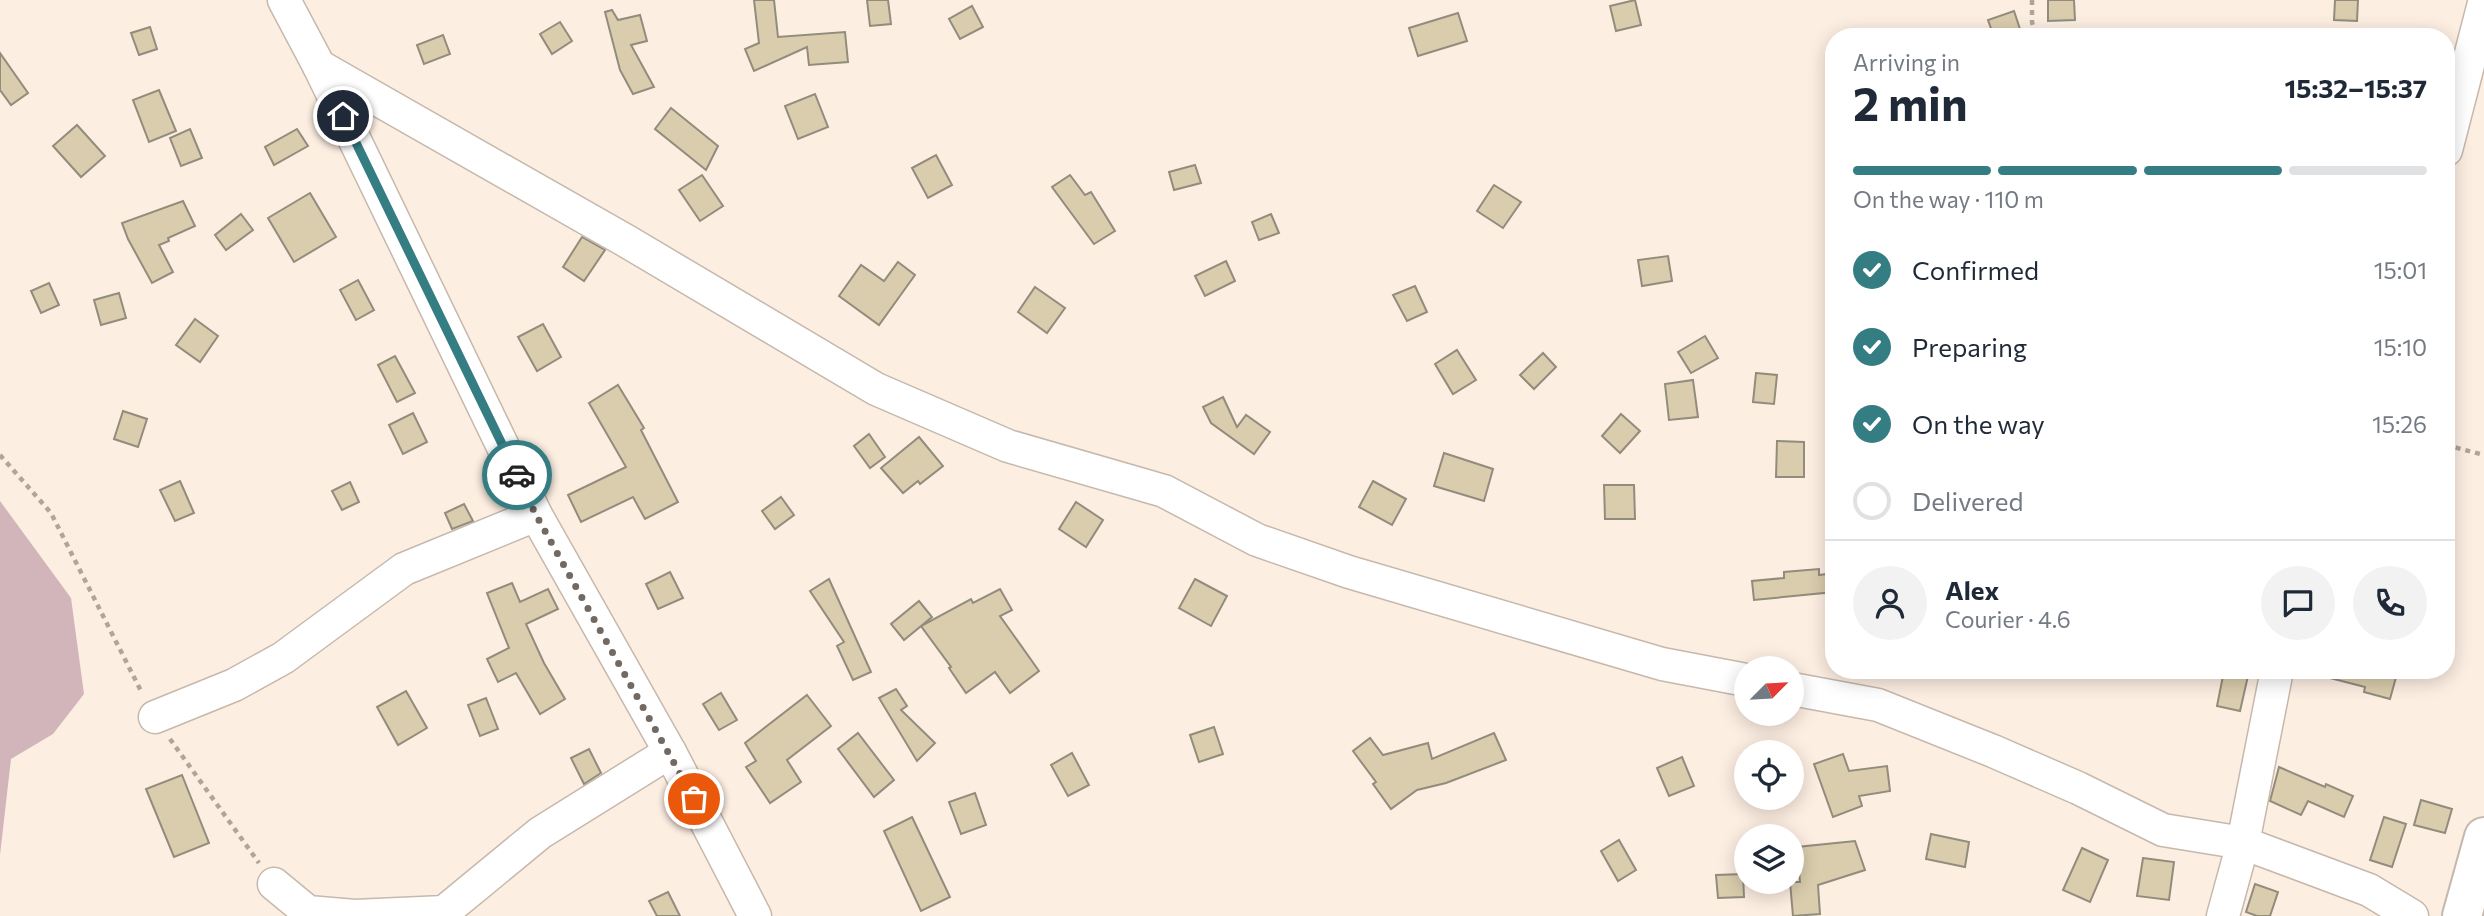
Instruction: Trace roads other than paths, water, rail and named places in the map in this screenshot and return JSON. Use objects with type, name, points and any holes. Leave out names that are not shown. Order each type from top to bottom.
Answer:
[{"type":"main road","points":[[2462,916],[2484,837]]},
{"type":"street","points":[[284,0],[319,66],[536,515],[670,752],[755,916]]},
{"type":"street","points":[[2455,115],[2484,3]]},
{"type":"street","points":[[319,66],[628,242],[876,389],[1009,446],[1164,491],[1257,540],[1349,572],[1662,664],[1734,678]]},
{"type":"street","points":[[155,718],[234,685],[284,658],[404,569],[536,515]]},
{"type":"street","points":[[2223,916],[2243,843],[2275,679]]},
{"type":"street","points":[[1804,691],[1878,705],[2066,782],[2163,830],[2243,843],[2369,890],[2412,916]]},
{"type":"street","points":[[274,884],[308,912],[355,916],[442,914],[540,833],[670,752]]}]
